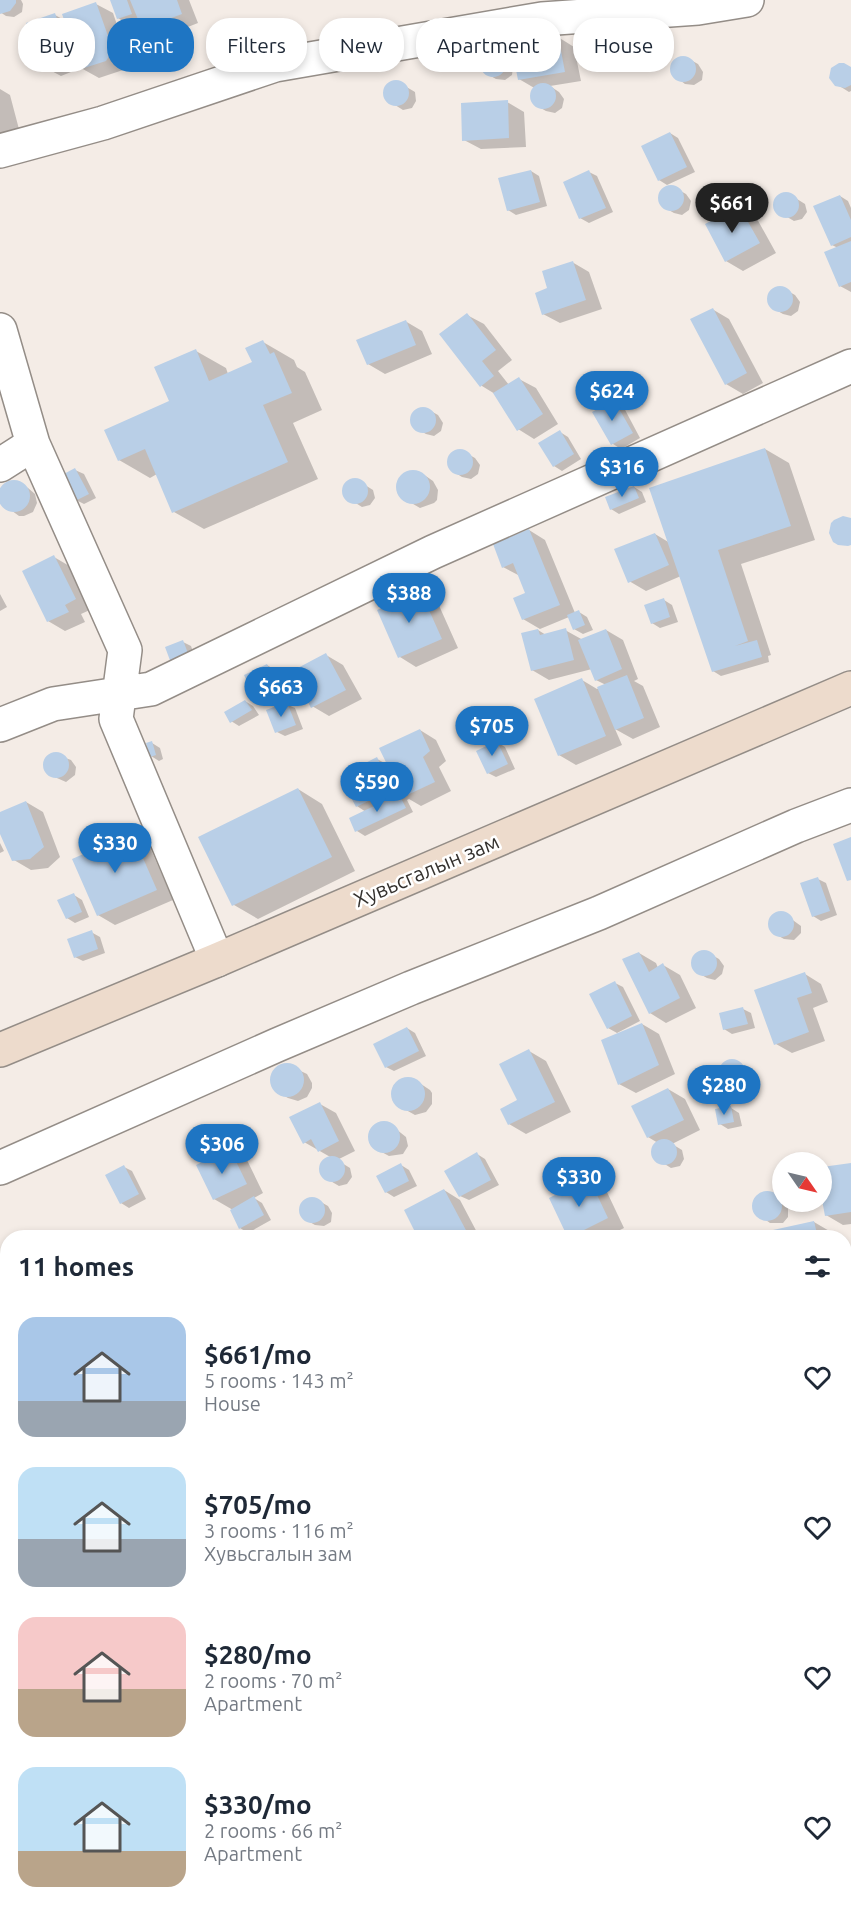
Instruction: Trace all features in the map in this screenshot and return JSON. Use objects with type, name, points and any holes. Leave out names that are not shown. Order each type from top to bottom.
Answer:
[{"type":"main road","name":"Хувьсгалын зам","points":[[0,1050],[851,688]]},
{"type":"street","points":[[0,151],[103,123],[275,65],[542,19],[698,9],[747,0]]},
{"type":"street","points":[[0,330],[33,444],[125,650],[116,719],[216,960]]},
{"type":"street","points":[[0,725],[53,704],[151,689],[433,552],[851,366]]},
{"type":"street","points":[[0,465],[33,444]]},
{"type":"street","points":[[0,1168],[277,1045],[411,988],[599,913],[851,805]]},
{"type":"building","points":[[0,0],[16,0],[16,3],[10,11],[0,14]]},
{"type":"building","points":[[110,0],[127,0],[132,14],[117,18]]},
{"type":"building","points":[[130,0],[177,0],[182,14],[171,18],[137,18]]},
{"type":"building","points":[[96,2],[107,33],[106,61],[95,65],[95,18],[63,18],[62,14]]},
{"type":"building","points":[[55,13],[57,18],[40,18]]},
{"type":"building","points":[[561,51],[565,72],[518,80],[516,72],[561,72]]},
{"type":"building","points":[[678,57],[688,57],[695,64],[695,74],[688,81],[678,81],[671,74],[671,72],[674,72],[674,60]]},
{"type":"building","points":[[839,63],[851,67],[851,85],[845,88],[835,86],[829,78],[831,68]]},
{"type":"building","points":[[483,72],[503,72],[493,77]]},
{"type":"building","points":[[396,80],[405,84],[409,93],[405,102],[396,106],[387,102],[383,93],[387,84]]},
{"type":"building","points":[[543,83],[552,87],[556,96],[552,105],[543,109],[534,105],[530,96],[534,87]]},
{"type":"building","points":[[508,100],[509,138],[462,141],[461,103]]},
{"type":"building","points":[[670,132],[687,167],[658,181],[641,146]]},
{"type":"building","points":[[531,170],[540,202],[507,211],[498,178]]},
{"type":"building","points":[[589,170],[606,208],[579,219],[563,182]]},
{"type":"building","points":[[671,185],[680,189],[684,198],[680,207],[671,211],[662,207],[658,198],[662,189]]},
{"type":"building","points":[[786,192],[795,196],[799,205],[795,214],[786,218],[777,214],[773,205],[777,196]]},
{"type":"building","points":[[840,195],[851,220],[851,237],[831,246],[813,206]]},
{"type":"building","points":[[739,206],[760,243],[725,262],[705,224]]},
{"type":"building","points":[[851,241],[851,282],[839,287],[824,252]]},
{"type":"building","points":[[573,261],[586,300],[542,315],[535,293],[547,288],[542,271]]},
{"type":"building","points":[[780,286],[789,290],[793,299],[789,308],[780,312],[771,308],[767,299],[771,290]]},
{"type":"building","points":[[713,308],[747,373],[725,385],[690,319]]},
{"type":"building","points":[[467,313],[496,350],[482,361],[494,376],[480,387],[439,334]]},
{"type":"building","points":[[406,320],[416,345],[367,365],[356,340]]},
{"type":"building","points":[[263,340],[270,354],[274,352],[292,393],[263,405],[288,462],[172,513],[145,449],[118,461],[104,430],[169,401],[154,367],[196,349],[209,381],[252,362],[245,348]]},
{"type":"building","points":[[519,377],[543,414],[517,431],[493,393]]},
{"type":"building","points":[[614,400],[633,433],[611,445],[592,412]]},
{"type":"building","points":[[423,407],[432,411],[436,420],[432,429],[423,433],[414,429],[410,420],[414,411]]},
{"type":"building","points":[[560,430],[574,454],[553,467],[538,443]]},
{"type":"building","points":[[765,448],[791,526],[718,550],[748,641],[735,646],[757,640],[762,657],[712,672],[649,488]]},
{"type":"building","points":[[460,449],[469,453],[473,462],[469,471],[460,475],[451,471],[447,462],[451,453]]},
{"type":"building","points":[[75,468],[89,494],[75,501],[62,475]]},
{"type":"building","points":[[413,470],[425,475],[430,487],[425,499],[413,504],[401,499],[396,487],[401,475]]},
{"type":"building","points":[[355,478],[364,482],[368,491],[364,500],[355,504],[346,500],[342,491],[346,482]]},
{"type":"building","points":[[14,480],[20,482],[28,490],[30,496],[28,502],[20,510],[14,512],[8,510],[0,502],[0,490],[8,482]]},
{"type":"building","points":[[634,486],[639,498],[610,510],[605,497]]},
{"type":"building","points":[[843,516],[851,518],[851,545],[848,546],[833,542],[829,533],[831,523]]},
{"type":"building","points":[[529,529],[560,605],[522,620],[513,598],[525,593],[513,563],[502,568],[493,544]]},
{"type":"building","points":[[655,533],[669,565],[628,583],[614,549]]},
{"type":"building","points":[[54,555],[76,599],[65,605],[69,612],[47,622],[22,571]]},
{"type":"building","points":[[420,590],[442,639],[398,658],[377,610]]},
{"type":"building","points":[[664,598],[670,617],[651,624],[644,605]]},
{"type":"building","points":[[579,610],[585,625],[573,630],[567,615]]},
{"type":"building","points":[[566,628],[574,660],[531,671],[521,633],[538,629],[540,635]]},
{"type":"building","points":[[606,629],[622,669],[595,681],[578,640]]},
{"type":"building","points":[[183,640],[189,656],[171,663],[165,647]]},
{"type":"building","points":[[326,653],[346,690],[311,708],[292,671]]},
{"type":"building","points":[[267,664],[276,683],[253,694],[244,675]]},
{"type":"building","points":[[627,675],[644,718],[615,730],[597,687]]},
{"type":"building","points":[[582,678],[606,736],[558,756],[534,699]]},
{"type":"building","points":[[245,700],[252,710],[230,723],[224,712]]},
{"type":"building","points":[[287,702],[296,725],[275,733],[266,710]]},
{"type":"building","points":[[420,729],[430,751],[423,757],[435,782],[403,797],[379,748]]},
{"type":"building","points":[[152,741],[156,755],[150,757],[146,743]]},
{"type":"building","points":[[497,741],[508,764],[487,774],[476,751]]},
{"type":"building","points":[[56,752],[65,756],[69,765],[65,774],[56,778],[47,774],[43,765],[47,756]]},
{"type":"building","points":[[377,757],[393,789],[356,807],[340,776]]},
{"type":"building","points":[[298,788],[332,857],[232,906],[198,837]]},
{"type":"building","points":[[399,794],[406,808],[355,832],[349,818]]},
{"type":"building","points":[[26,801],[44,847],[30,859],[12,861],[0,834],[0,812]]},
{"type":"building","points":[[132,833],[157,890],[97,916],[72,859]]},
{"type":"building","points":[[851,837],[851,880],[847,881],[833,844]]},
{"type":"building","points":[[818,877],[830,911],[812,917],[800,883]]},
{"type":"building","points":[[74,893],[82,912],[66,919],[57,900]]},
{"type":"building","points":[[781,911],[790,915],[794,924],[790,933],[781,937],[772,933],[768,924],[772,915]]},
{"type":"building","points":[[92,930],[98,949],[74,958],[67,939]]},
{"type":"building","points":[[704,950],[713,954],[717,963],[713,972],[704,976],[695,972],[691,963],[695,954]]},
{"type":"building","points":[[639,952],[649,972],[663,963],[680,998],[649,1014],[622,959]]},
{"type":"building","points":[[805,972],[812,993],[797,998],[809,1032],[774,1045],[754,990]]},
{"type":"building","points":[[615,981],[632,1016],[607,1029],[589,994]]},
{"type":"building","points":[[743,1007],[748,1024],[723,1030],[719,1013]]},
{"type":"building","points":[[642,1023],[659,1065],[618,1085],[601,1040]]},
{"type":"building","points":[[407,1027],[419,1051],[385,1068],[373,1044]]},
{"type":"building","points":[[529,1049],[555,1102],[508,1125],[500,1109],[517,1100],[499,1064]]},
{"type":"building","points":[[732,1059],[741,1063],[745,1072],[741,1081],[732,1085],[723,1081],[719,1072],[723,1063]]},
{"type":"building","points":[[287,1063],[299,1068],[304,1080],[299,1092],[287,1097],[275,1092],[270,1080],[275,1068]]},
{"type":"building","points":[[408,1077],[420,1082],[425,1094],[420,1106],[408,1111],[396,1106],[391,1094],[396,1082]]},
{"type":"building","points":[[668,1088],[684,1120],[647,1138],[631,1106]]},
{"type":"building","points":[[320,1102],[339,1141],[318,1152],[311,1139],[303,1144],[289,1117]]},
{"type":"building","points":[[731,1106],[734,1122],[718,1125],[715,1109]]},
{"type":"building","points":[[384,1121],[395,1126],[400,1137],[395,1148],[384,1153],[373,1148],[368,1137],[373,1126]]},
{"type":"building","points":[[664,1139],[673,1143],[677,1152],[673,1161],[664,1165],[655,1161],[651,1152],[655,1143]]},
{"type":"building","points":[[230,1149],[247,1184],[213,1200],[196,1165]]},
{"type":"building","points":[[477,1152],[491,1180],[459,1197],[444,1171]]},
{"type":"building","points":[[332,1156],[341,1160],[345,1169],[341,1178],[332,1182],[323,1178],[319,1169],[323,1160]]},
{"type":"building","points":[[401,1163],[409,1181],[385,1193],[376,1176]]},
{"type":"building","points":[[851,1163],[851,1212],[825,1216],[824,1212],[832,1212],[832,1166]]},
{"type":"building","points":[[124,1165],[139,1194],[120,1204],[105,1175]]},
{"type":"building","points":[[589,1178],[608,1218],[584,1230],[564,1230],[549,1198]]},
{"type":"building","points":[[444,1189],[466,1230],[414,1230],[404,1210]]},
{"type":"building","points":[[761,1192],[772,1192],[772,1212],[781,1212],[773,1220],[767,1221],[761,1220],[753,1212],[752,1206],[753,1200]]},
{"type":"building","points":[[254,1196],[264,1215],[239,1229],[230,1210]]},
{"type":"building","points":[[312,1197],[321,1201],[325,1210],[321,1219],[312,1223],[303,1219],[299,1210],[303,1201]]},
{"type":"building","points":[[814,1221],[816,1230],[773,1230]]}]
